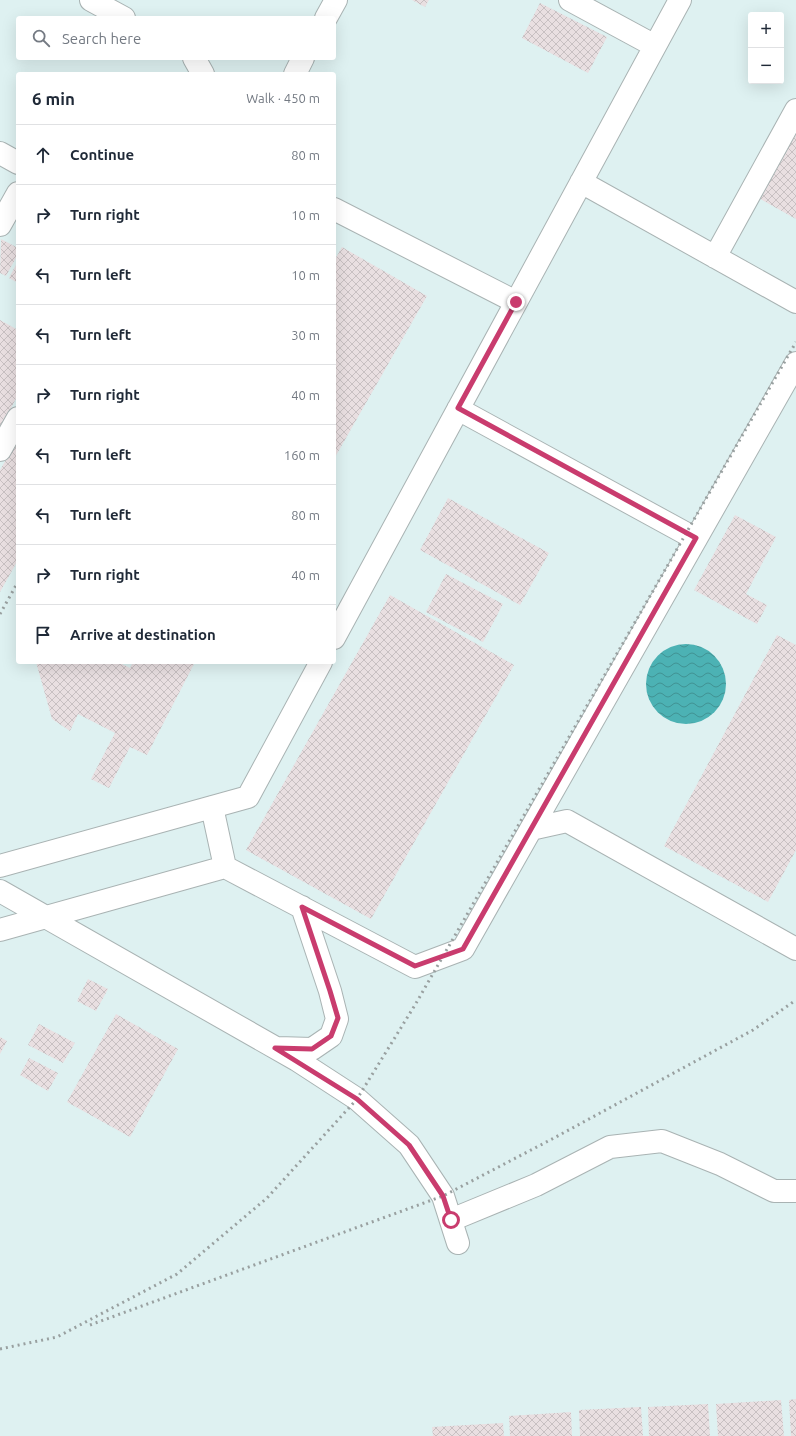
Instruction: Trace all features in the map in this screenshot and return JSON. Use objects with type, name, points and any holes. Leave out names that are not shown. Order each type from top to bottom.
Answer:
[{"type":"lane","points":[[91,0],[120,16]]},
{"type":"lane","points":[[327,16],[336,0]]},
{"type":"lane","points":[[570,0],[655,46]]},
{"type":"lane","points":[[336,634],[680,0]]},
{"type":"lane","points":[[195,60],[202,72]]},
{"type":"lane","points":[[295,72],[302,60]]},
{"type":"lane","points":[[714,257],[796,110]]},
{"type":"lane","points":[[0,152],[16,162]]},
{"type":"lane","points":[[581,182],[796,302]]},
{"type":"lane","points":[[0,225],[16,197]]},
{"type":"lane","points":[[336,210],[516,302]]},
{"type":"lane","points":[[0,930],[225,867],[415,966],[463,949],[796,363]]},
{"type":"lane","points":[[458,408],[696,538]]},
{"type":"lane","points":[[0,450],[16,422]]},
{"type":"lane","points":[[0,866],[248,797],[320,664]]},
{"type":"lane","points":[[212,807],[225,867]]},
{"type":"lane","points":[[531,828],[567,821],[795,946]]},
{"type":"lane","points":[[0,891],[275,1048],[357,1099],[409,1145],[443,1196],[458,1243]]},
{"type":"lane","points":[[275,1048],[312,1049],[331,1036],[338,1018],[302,907]]},
{"type":"lane","points":[[451,1220],[536,1185],[610,1147],[662,1142],[720,1164],[774,1190],[796,1191]]},
{"type":"shaded area","points":[[0,0],[796,0],[796,1436],[0,1436]]},
{"type":"water","points":[[678,644],[694,644],[715,655],[726,676],[726,692],[715,713],[694,724],[678,724],[664,718],[657,713],[652,706],[646,692],[646,676],[652,662],[657,655],[664,650]]},
{"type":"building","points":[[412,0],[429,0],[425,7]]},
{"type":"building","points":[[540,3],[607,37],[588,73],[522,38]]},
{"type":"building","points":[[796,125],[796,219],[755,196]]},
{"type":"building","points":[[1,239],[16,247],[16,258],[6,276],[0,273]]},
{"type":"building","points":[[342,247],[427,296],[336,455],[336,258]]},
{"type":"building","points":[[16,265],[16,282],[9,278]]},
{"type":"building","points":[[0,320],[16,329],[16,399],[0,428]]},
{"type":"building","points":[[16,442],[16,564],[0,592],[0,470]]},
{"type":"building","points":[[448,498],[549,553],[520,605],[420,550]]},
{"type":"building","points":[[735,515],[776,537],[746,594],[767,605],[757,624],[694,590]]},
{"type":"building","points":[[446,574],[503,604],[483,642],[426,612]]},
{"type":"building","points":[[390,595],[514,665],[371,919],[246,850]]},
{"type":"building","points":[[777,635],[796,645],[796,850],[768,902],[664,846]]},
{"type":"building","points":[[37,664],[122,664],[130,668],[132,664],[194,664],[147,755],[130,747],[109,788],[91,779],[115,733],[78,714],[70,731],[52,719]]},
{"type":"building","points":[[88,979],[108,989],[96,1011],[77,1001]]},
{"type":"building","points":[[116,1014],[178,1049],[130,1137],[67,1102]]},
{"type":"building","points":[[39,1024],[75,1043],[63,1063],[28,1045]]},
{"type":"building","points":[[0,1037],[7,1041],[0,1054]]},
{"type":"building","points":[[29,1058],[58,1073],[48,1091],[20,1075]]},
{"type":"building","points":[[796,1399],[796,1436],[791,1436],[789,1400]]},
{"type":"building","points":[[781,1400],[784,1436],[718,1436],[716,1404]]},
{"type":"building","points":[[708,1404],[710,1436],[649,1436],[648,1407]]},
{"type":"building","points":[[641,1407],[643,1436],[580,1436],[579,1410]]},
{"type":"building","points":[[571,1412],[572,1436],[510,1436],[509,1416]]},
{"type":"building","points":[[503,1423],[504,1436],[433,1436],[432,1427]]},
{"type":"railway","points":[[0,1349],[57,1337],[177,1274],[267,1198],[357,1099],[415,1005],[796,342]]},
{"type":"railway","points":[[0,614],[16,586]]},
{"type":"railway","points":[[90,1325],[443,1196],[554,1138],[753,1030],[796,1000]]},
{"type":"route","points":[[451,1220],[443,1196],[409,1145],[357,1099],[275,1048],[312,1049],[331,1036],[338,1018],[302,907],[415,966],[463,949],[696,538],[458,408],[516,302]]}]
